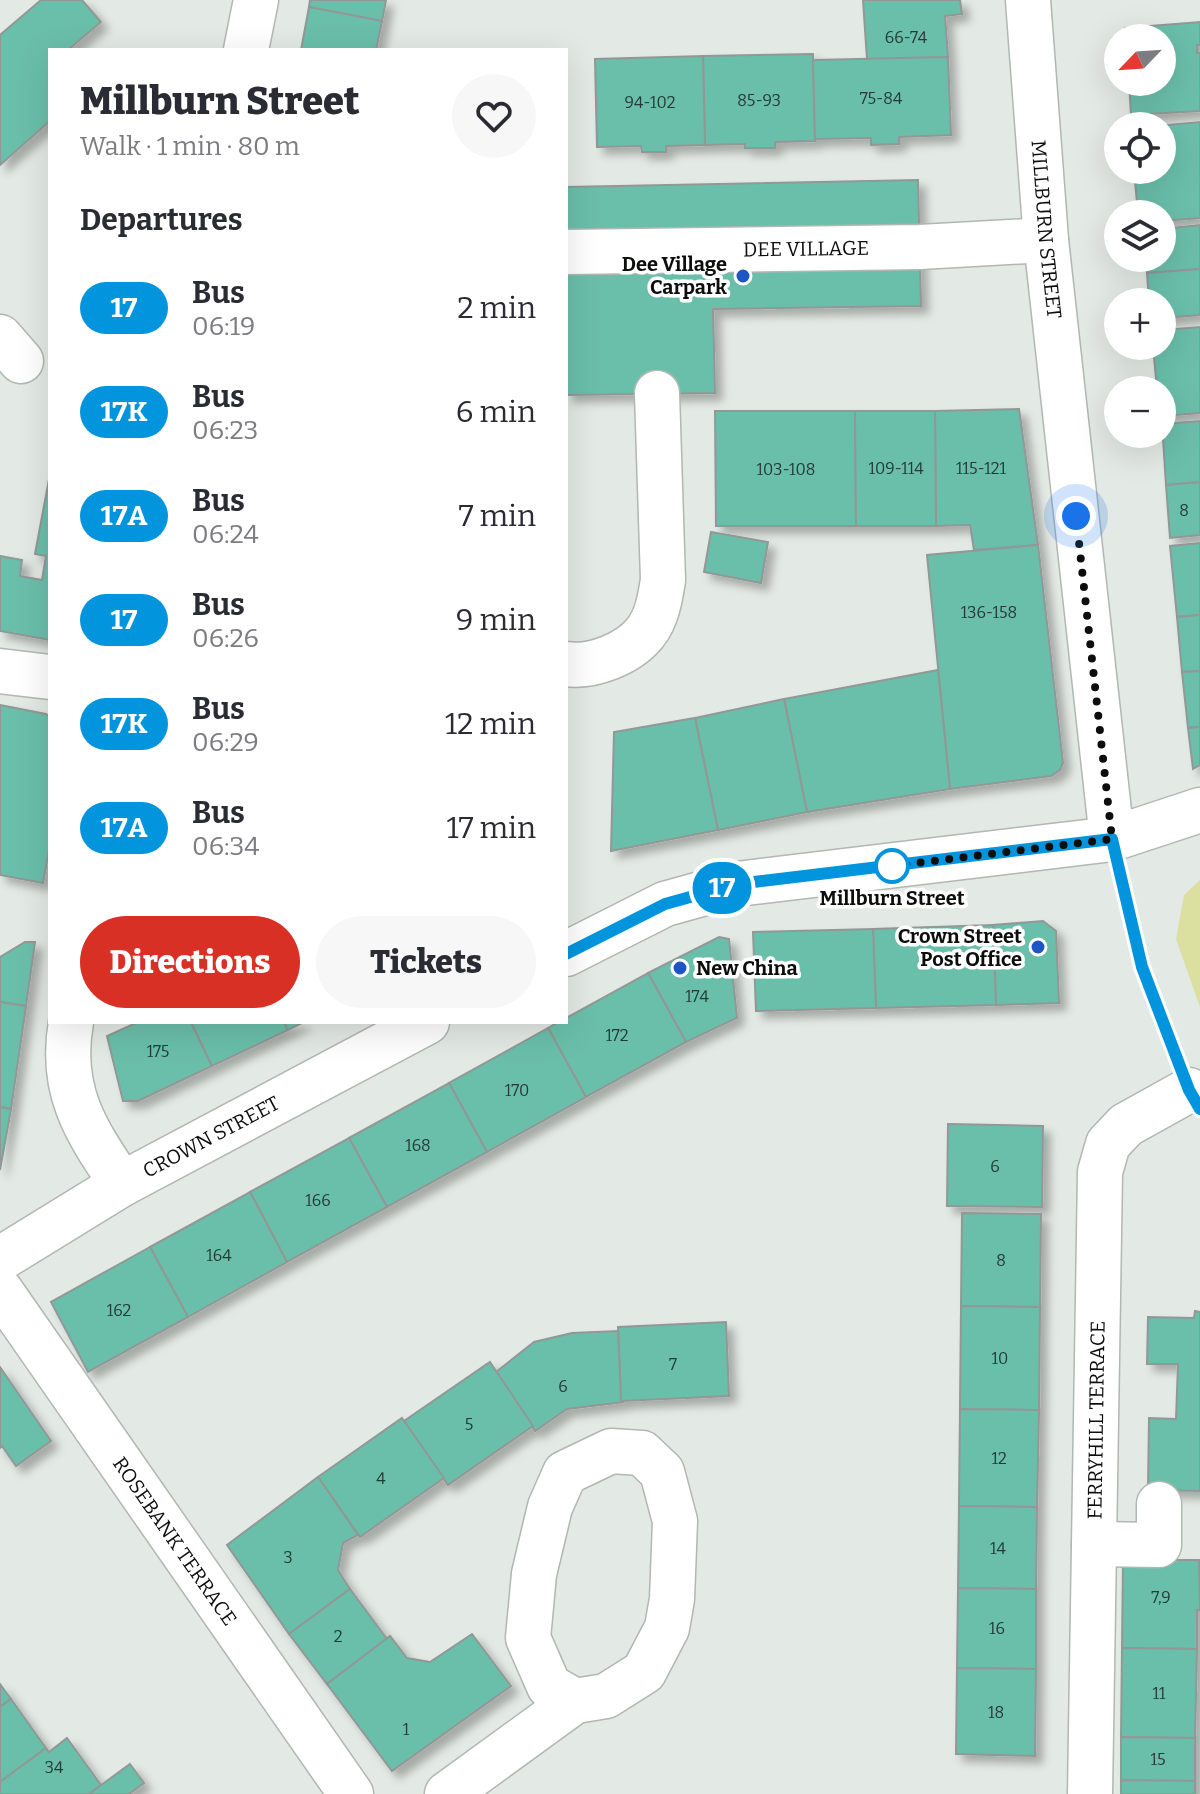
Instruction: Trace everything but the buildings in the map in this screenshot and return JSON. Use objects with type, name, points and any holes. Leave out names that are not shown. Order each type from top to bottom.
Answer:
[{"type":"street","name":"MILLBURN STREET","points":[[1028,0],[1046,240],[1112,839]]},
{"type":"street","name":"DEE VILLAGE","points":[[568,252],[896,247],[1046,240]]},
{"type":"street","points":[[568,664],[596,662],[624,650],[645,633],[659,607],[663,580],[657,393]]},
{"type":"street","points":[[0,671],[48,677]]},
{"type":"street","points":[[568,953],[665,904],[737,884],[1112,839],[1200,810]]},
{"type":"street","points":[[71,1024],[66,1049],[71,1091],[78,1112],[96,1145],[122,1184]]},
{"type":"street","name":"CROWN STREET","points":[[0,1259],[122,1184],[423,1024]]},
{"type":"street","name":"FERRYHILL TERRACE","points":[[1090,1794],[1100,1172],[1108,1144],[1126,1125],[1189,1090]]},
{"type":"street","name":"ROSEBANK TERRACE","points":[[0,1290],[351,1794]]},
{"type":"street","points":[[447,1794],[575,1701],[606,1696],[644,1672],[667,1628],[672,1599],[675,1521],[662,1472],[642,1453],[611,1451],[565,1473],[550,1507],[534,1574],[528,1638],[549,1686],[575,1701]]},
{"type":"street","points":[[1094,1544],[1159,1545],[1159,1504]]},
{"type":"green space","points":[[1200,880],[1200,1007],[1176,939],[1184,895]]},
{"type":"bus line","name":"17","points":[[568,953],[665,904],[737,884],[1112,839],[1142,967],[1189,1090],[1200,1109]]},
{"type":"place","name":"Dee Village Carpark","points":[[743,276]]},
{"type":"place","name":"Millburn Street","points":[[892,866]]},
{"type":"place","name":"Crown Street Post Office","points":[[1038,947]]},
{"type":"place","name":"New China","points":[[680,968]]},
{"type":"route","points":[[892,866],[1112,839],[1076,516]]}]
